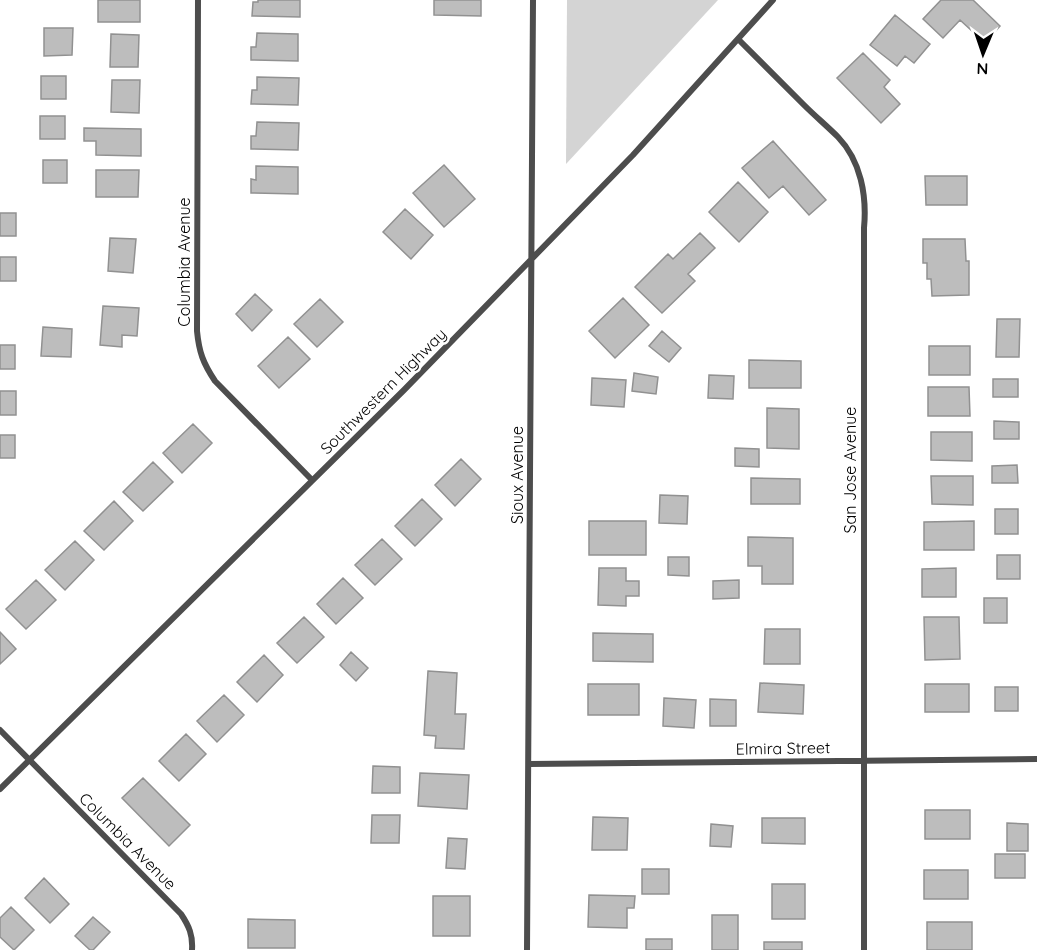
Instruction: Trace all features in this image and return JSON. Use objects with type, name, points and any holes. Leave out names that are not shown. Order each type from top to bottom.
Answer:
[{"type":"street","name":"Columbia Avenue","points":[[198,0],[197,331],[199,349],[205,366],[215,381],[312,480]]},
{"type":"street","name":"Sioux Avenue","points":[[527,950],[533,0]]},
{"type":"street","name":"Southwestern Highway","points":[[0,789],[404,390],[633,155],[773,0]]},
{"type":"street","name":"San Jose Avenue","points":[[738,39],[816,118],[839,138],[854,161],[863,188],[866,211],[864,240],[864,950]]},
{"type":"street","name":"Columbia Avenue","points":[[0,730],[181,914],[193,937],[192,950]]},
{"type":"street","name":"Elmira Street","points":[[529,764],[1037,759]]},
{"type":"shaded area","points":[[567,0],[718,0],[566,164]]},
{"type":"building","points":[[98,0],[140,0],[140,22],[98,22]]},
{"type":"building","points":[[258,0],[300,0],[300,17],[252,16],[253,2],[258,2]]},
{"type":"building","points":[[434,0],[481,0],[481,16],[434,15]]},
{"type":"building","points":[[941,0],[973,0],[1000,26],[985,43],[960,20],[943,38],[923,19]]},
{"type":"building","points":[[895,15],[930,44],[914,63],[905,56],[897,66],[870,45]]},
{"type":"building","points":[[44,28],[73,28],[72,55],[44,56]]},
{"type":"building","points":[[257,33],[298,34],[298,61],[251,60],[251,47],[256,47]]},
{"type":"building","points":[[111,34],[139,35],[138,67],[110,67]]},
{"type":"building","points":[[863,53],[890,80],[884,87],[900,104],[881,123],[837,78]]},
{"type":"building","points":[[41,76],[66,76],[66,99],[41,99]]},
{"type":"building","points":[[257,77],[299,78],[298,105],[251,104],[252,90],[257,90]]},
{"type":"building","points":[[112,80],[140,80],[139,113],[111,112]]},
{"type":"building","points":[[40,116],[65,116],[65,139],[40,139]]},
{"type":"building","points":[[257,122],[299,123],[298,150],[251,149],[251,136],[256,136]]},
{"type":"building","points":[[84,128],[141,129],[141,156],[96,155],[96,141],[84,141]]},
{"type":"building","points":[[773,141],[826,200],[809,215],[783,186],[769,198],[742,168]]},
{"type":"building","points":[[43,160],[67,160],[67,183],[43,183]]},
{"type":"building","points":[[444,165],[475,199],[444,227],[413,193]]},
{"type":"building","points":[[256,166],[298,167],[298,194],[251,193],[251,179],[256,180]]},
{"type":"building","points":[[96,170],[139,170],[138,197],[96,197]]},
{"type":"building","points":[[925,176],[967,176],[967,205],[926,205]]},
{"type":"building","points":[[738,182],[768,212],[739,242],[709,212]]},
{"type":"building","points":[[405,209],[433,235],[411,259],[383,232]]},
{"type":"building","points":[[0,213],[16,213],[16,236],[0,236]]},
{"type":"building","points":[[700,233],[715,248],[688,274],[695,281],[662,313],[635,287],[668,254],[673,259]]},
{"type":"building","points":[[110,238],[136,239],[133,273],[108,271]]},
{"type":"building","points":[[923,239],[965,239],[966,261],[969,261],[969,295],[932,296],[931,279],[927,279],[927,263],[923,263]]},
{"type":"building","points":[[0,257],[16,257],[16,281],[0,281]]},
{"type":"building","points":[[255,294],[272,310],[252,331],[236,314]]},
{"type":"building","points":[[623,298],[649,325],[615,358],[589,331]]},
{"type":"building","points":[[320,299],[343,322],[317,347],[294,324]]},
{"type":"building","points":[[103,306],[139,308],[137,336],[122,335],[122,347],[100,345]]},
{"type":"building","points":[[997,319],[1020,319],[1019,357],[996,357]]},
{"type":"building","points":[[43,327],[72,329],[71,357],[41,356]]},
{"type":"building","points":[[662,331],[681,348],[669,362],[649,346]]},
{"type":"building","points":[[288,337],[310,359],[279,388],[258,366]]},
{"type":"building","points":[[0,345],[15,345],[15,369],[0,369]]},
{"type":"building","points":[[929,346],[970,346],[970,375],[929,375]]},
{"type":"building","points":[[749,360],[801,361],[801,388],[749,388]]},
{"type":"building","points":[[634,373],[658,377],[656,394],[632,391]]},
{"type":"building","points":[[709,375],[734,376],[733,399],[708,398]]},
{"type":"building","points":[[592,378],[626,380],[624,407],[591,405]]},
{"type":"building","points":[[993,379],[1018,379],[1018,397],[993,397]]},
{"type":"building","points":[[928,387],[969,387],[970,416],[928,416]]},
{"type":"building","points":[[0,391],[16,391],[16,415],[0,415]]},
{"type":"building","points":[[767,408],[799,409],[799,449],[767,448]]},
{"type":"building","points":[[994,421],[1019,422],[1019,439],[994,439]]},
{"type":"building","points":[[193,424],[212,443],[182,473],[163,453]]},
{"type":"building","points":[[931,432],[972,432],[972,461],[931,460]]},
{"type":"building","points":[[0,435],[15,435],[15,458],[0,458]]},
{"type":"building","points":[[735,448],[759,449],[759,467],[735,466]]},
{"type":"building","points":[[461,459],[481,479],[455,506],[435,485]]},
{"type":"building","points":[[153,462],[173,482],[143,511],[123,492]]},
{"type":"building","points":[[1017,465],[1018,483],[992,483],[992,466]]},
{"type":"building","points":[[931,476],[973,476],[973,505],[932,504]]},
{"type":"building","points":[[751,478],[800,479],[800,504],[751,504]]},
{"type":"building","points":[[660,495],[688,496],[687,524],[659,523]]},
{"type":"building","points":[[422,499],[442,519],[415,546],[395,526]]},
{"type":"building","points":[[114,501],[133,521],[104,550],[84,531]]},
{"type":"building","points":[[995,509],[1018,509],[1018,534],[995,534]]},
{"type":"building","points":[[589,521],[646,521],[646,555],[589,555]]},
{"type":"building","points":[[974,521],[974,550],[924,550],[924,522]]},
{"type":"building","points":[[748,537],[793,538],[793,584],[762,584],[762,566],[748,566]]},
{"type":"building","points":[[382,539],[402,559],[375,585],[355,565]]},
{"type":"building","points":[[75,541],[94,560],[65,590],[45,570]]},
{"type":"building","points":[[997,555],[1020,555],[1020,579],[997,579]]},
{"type":"building","points":[[668,557],[689,557],[689,576],[668,575]]},
{"type":"building","points":[[599,568],[626,568],[626,581],[639,581],[639,596],[626,596],[626,606],[598,605]]},
{"type":"building","points":[[956,568],[956,597],[922,597],[922,569]]},
{"type":"building","points":[[343,578],[363,598],[336,624],[317,604]]},
{"type":"building","points":[[36,580],[56,600],[26,629],[6,609]]},
{"type":"building","points":[[739,580],[739,598],[713,599],[713,581]]},
{"type":"building","points":[[984,598],[1007,598],[1007,623],[984,623]]},
{"type":"building","points":[[304,617],[324,637],[297,663],[277,643]]},
{"type":"building","points":[[924,617],[959,617],[960,659],[925,660]]},
{"type":"building","points":[[765,629],[800,629],[800,664],[764,664]]},
{"type":"building","points":[[0,632],[16,649],[0,664]]},
{"type":"building","points":[[593,633],[653,634],[653,662],[593,661]]},
{"type":"building","points":[[351,652],[368,668],[356,681],[340,665]]},
{"type":"building","points":[[264,655],[283,675],[257,702],[237,682]]},
{"type":"building","points":[[428,671],[457,673],[455,714],[466,714],[464,749],[435,748],[436,736],[424,735]]},
{"type":"building","points":[[760,683],[804,685],[803,714],[758,712]]},
{"type":"building","points":[[588,684],[639,684],[639,715],[588,715]]},
{"type":"building","points":[[925,684],[969,684],[969,712],[925,712]]},
{"type":"building","points":[[995,687],[1018,687],[1018,711],[995,711]]},
{"type":"building","points":[[224,695],[244,715],[217,742],[197,721]]},
{"type":"building","points":[[664,698],[696,700],[694,728],[663,726]]},
{"type":"building","points":[[710,699],[736,700],[736,726],[710,726]]},
{"type":"building","points":[[186,734],[206,754],[179,781],[159,761]]},
{"type":"building","points":[[373,766],[400,767],[400,793],[372,793]]},
{"type":"building","points":[[420,773],[469,775],[467,809],[418,806]]},
{"type":"building","points":[[143,778],[190,825],[169,846],[122,798]]},
{"type":"building","points":[[925,810],[970,810],[970,839],[925,839]]},
{"type":"building","points":[[372,815],[400,815],[399,843],[371,843]]},
{"type":"building","points":[[593,817],[628,818],[627,850],[592,850]]},
{"type":"building","points":[[762,818],[805,818],[805,844],[762,843]]},
{"type":"building","points":[[1007,823],[1028,824],[1028,851],[1007,851]]},
{"type":"building","points":[[711,824],[733,826],[731,847],[710,846]]},
{"type":"building","points":[[448,838],[467,839],[465,869],[446,868]]},
{"type":"building","points":[[995,854],[1025,854],[1025,878],[995,878]]},
{"type":"building","points":[[642,869],[669,869],[669,894],[642,894]]},
{"type":"building","points":[[924,870],[968,870],[968,899],[924,899]]},
{"type":"building","points":[[44,878],[69,904],[50,923],[25,898]]},
{"type":"building","points":[[772,884],[805,884],[805,919],[772,919]]},
{"type":"building","points":[[589,895],[635,896],[634,908],[627,908],[627,928],[588,927]]},
{"type":"building","points":[[433,896],[470,896],[470,936],[433,936]]},
{"type":"building","points":[[11,907],[34,930],[14,950],[0,937],[0,918]]},
{"type":"building","points":[[712,915],[738,915],[738,950],[712,950]]},
{"type":"building","points":[[93,917],[110,932],[93,950],[90,950],[75,936]]},
{"type":"building","points":[[248,919],[295,920],[295,948],[248,948]]},
{"type":"building","points":[[927,922],[972,922],[972,950],[927,950]]},
{"type":"building","points":[[646,939],[672,939],[672,950],[646,950]]},
{"type":"building","points":[[764,942],[802,942],[802,950],[764,950]]}]
